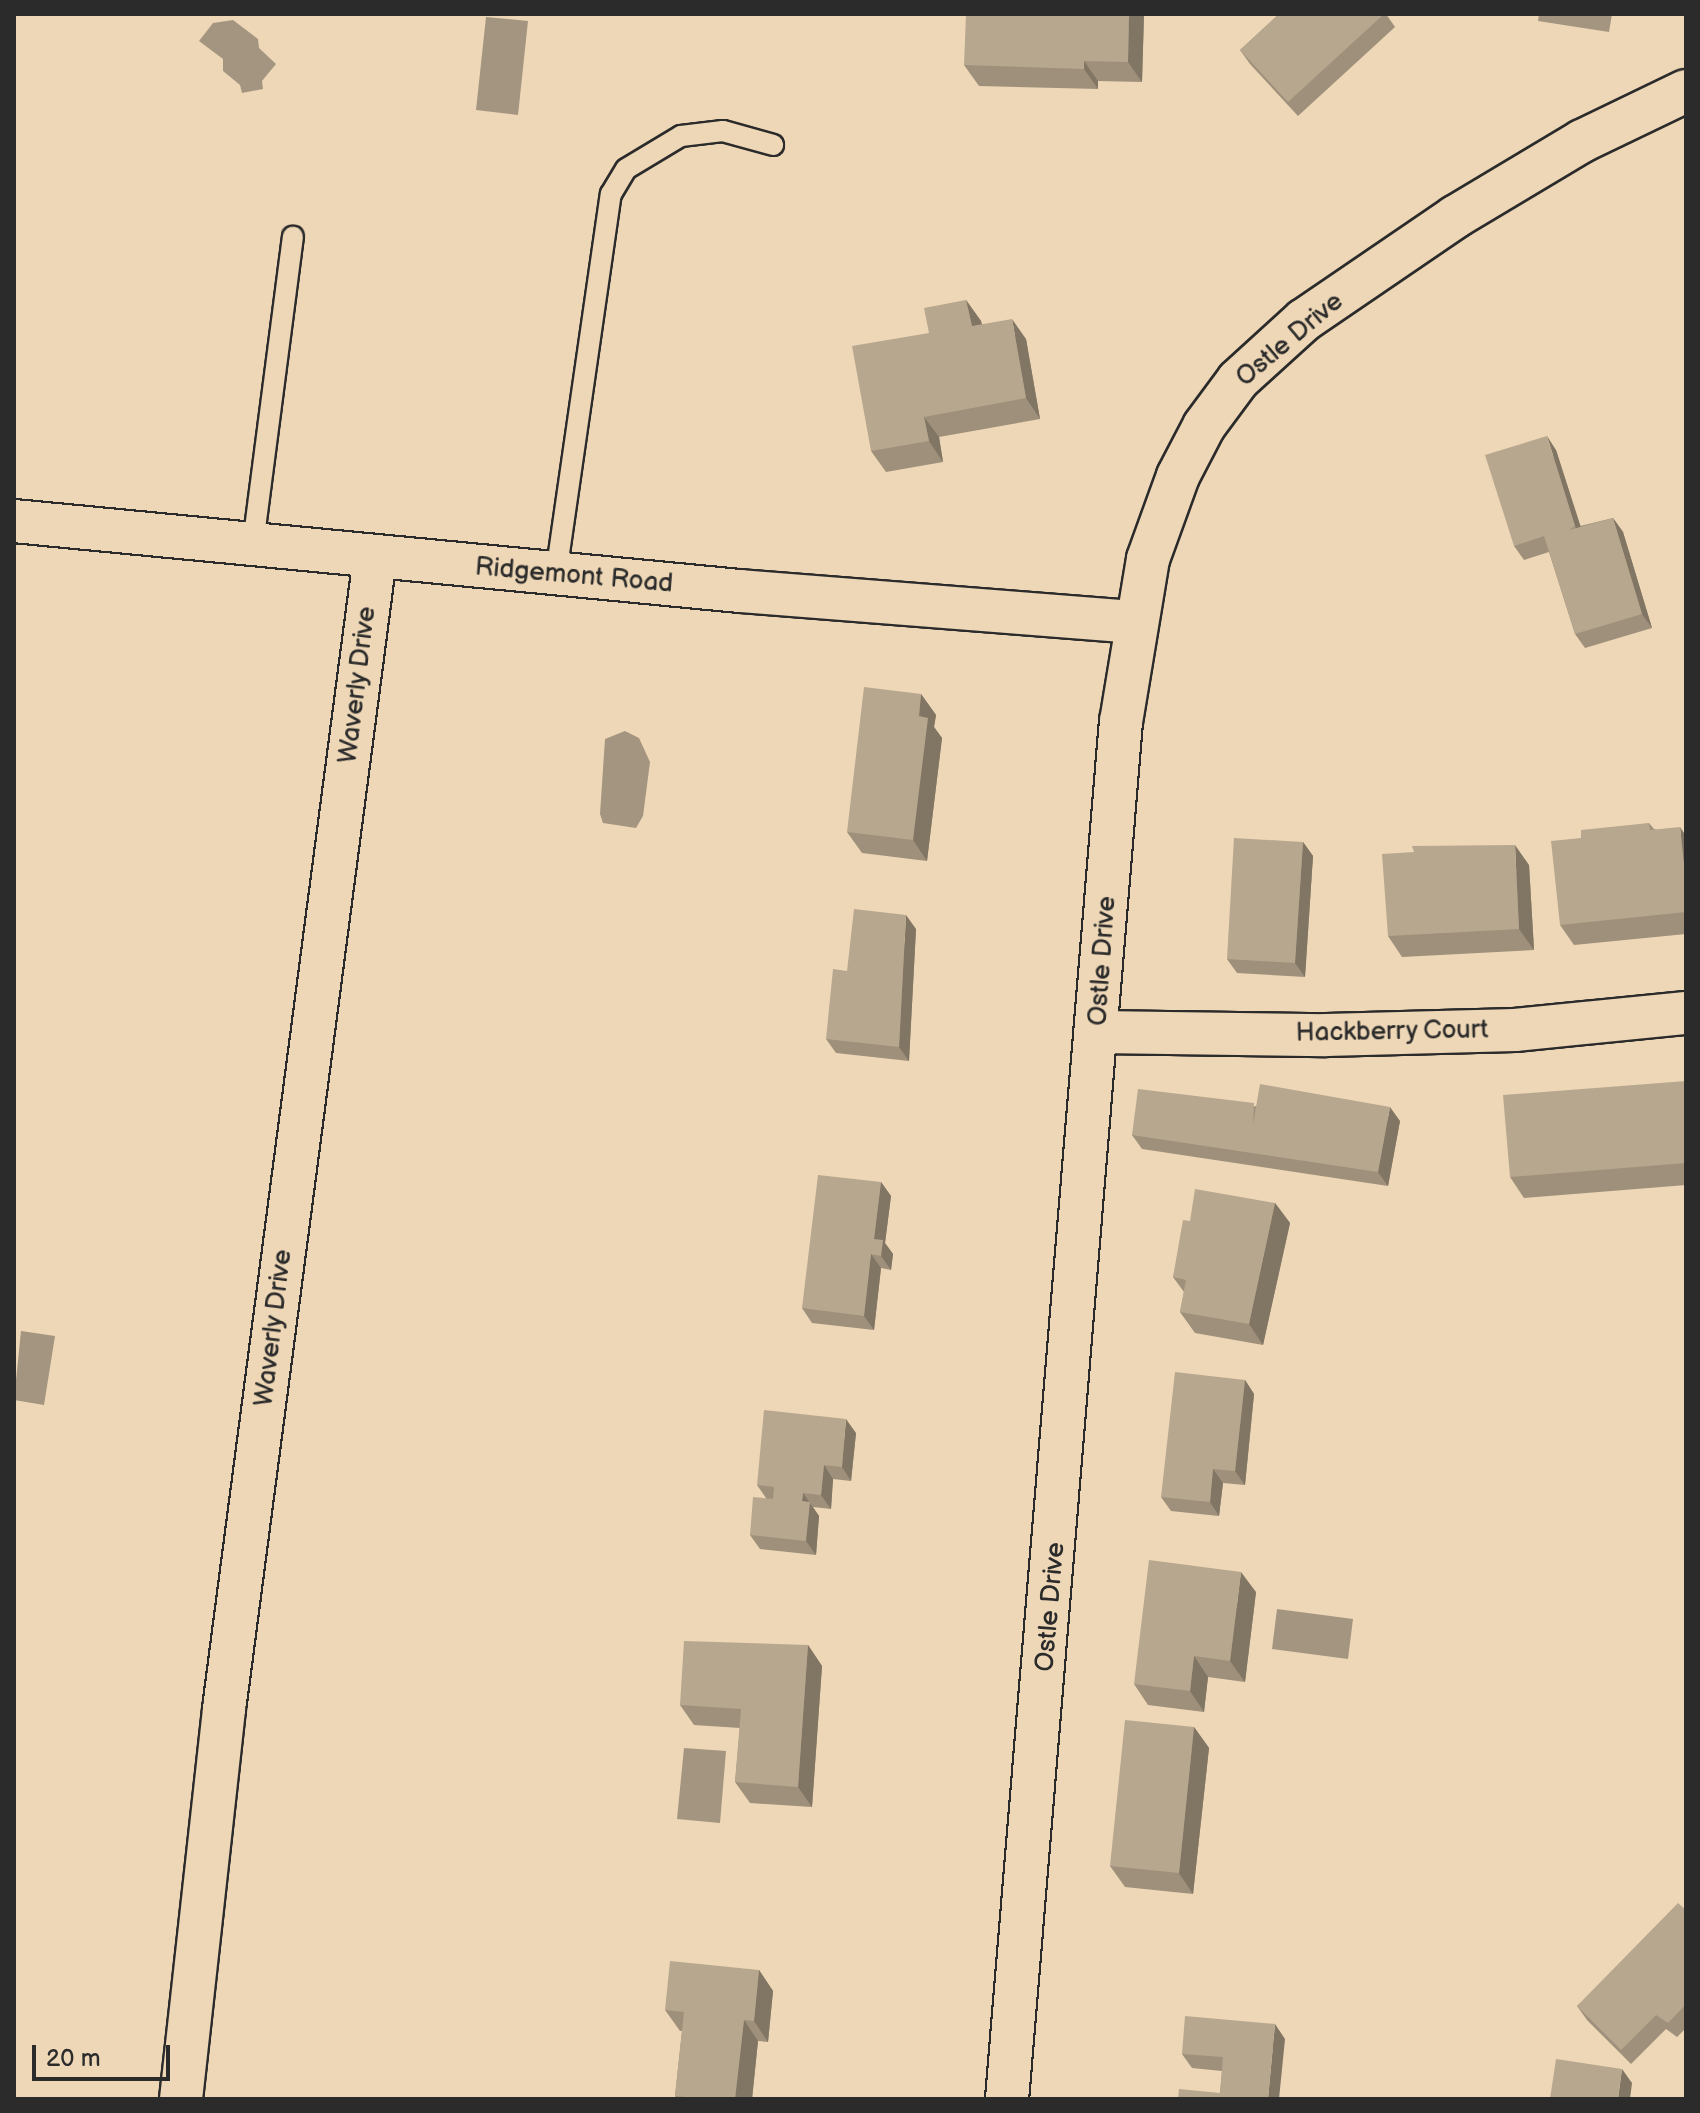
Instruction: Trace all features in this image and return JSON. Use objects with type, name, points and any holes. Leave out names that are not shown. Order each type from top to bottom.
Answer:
[{"type":"street","name":"Ostle Drive","points":[[1007,2099],[1098,1032],[1121,722],[1134,622],[1148,559],[1178,476],[1204,426],[1238,380],[1304,320],[1455,217],[1582,141],[1686,91]]},
{"type":"street","name":"Ridgemont Road","points":[[14,521],[556,574],[1134,622]]},
{"type":"street","name":"Waverly Drive","points":[[181,2099],[224,1709],[375,557]]},
{"type":"street","name":"Hackberry Court","points":[[1098,1032],[1326,1035],[1515,1030],[1686,1013]]},
{"type":"lane","points":[[556,574],[611,194],[626,169],[681,136],[723,131],[773,145]]},
{"type":"lane","points":[[253,544],[293,237]]},
{"type":"shaded area","points":[[1539,14],[1612,14],[1609,32],[1538,21]]},
{"type":"shaded area","points":[[486,17],[528,21],[518,115],[476,110]]},
{"type":"shaded area","points":[[233,20],[258,39],[259,48],[276,64],[262,81],[263,89],[242,93],[240,85],[223,71],[223,59],[199,41],[213,23]]},
{"type":"shaded area","points":[[625,731],[639,738],[650,762],[643,816],[636,828],[603,823],[600,814],[605,739]]},
{"type":"shaded area","points":[[21,1331],[55,1336],[44,1405],[14,1400]]},
{"type":"shaded area","points":[[1277,1609],[1353,1619],[1348,1659],[1272,1649]]},
{"type":"shaded area","points":[[684,1748],[726,1751],[720,1823],[677,1819]]},
{"type":"building","points":[[966,14],[1129,14],[1128,62],[1084,61],[1084,69],[964,65]]},
{"type":"building","points":[[1279,14],[1384,14],[1288,102],[1240,50]]},
{"type":"building","points":[[966,300],[972,326],[1012,319],[1026,398],[924,417],[929,441],[871,451],[852,346],[929,333],[924,308]]},
{"type":"building","points":[[1547,436],[1575,526],[1569,530],[1613,518],[1642,614],[1575,634],[1544,536],[1514,546],[1485,455]]},
{"type":"building","points":[[864,687],[921,694],[919,716],[928,718],[913,840],[847,832]]},
{"type":"building","points":[[1649,823],[1650,830],[1680,827],[1686,912],[1560,925],[1551,841],[1581,838],[1581,830]]},
{"type":"building","points":[[1234,838],[1303,842],[1295,963],[1227,959]]},
{"type":"building","points":[[1515,845],[1519,929],[1388,936],[1382,854],[1414,852],[1412,846]]},
{"type":"building","points":[[854,909],[906,915],[899,1047],[826,1039],[833,969],[847,971]]},
{"type":"building","points":[[1686,1081],[1686,1163],[1510,1177],[1503,1095]]},
{"type":"building","points":[[1260,1084],[1390,1107],[1378,1172],[1132,1135],[1138,1089],[1254,1103],[1253,1124]]},
{"type":"building","points":[[818,1175],[881,1182],[874,1239],[883,1240],[881,1256],[871,1254],[864,1316],[802,1308]]},
{"type":"building","points":[[1195,1189],[1275,1203],[1249,1324],[1180,1312],[1186,1280],[1173,1277],[1183,1220],[1190,1221]]},
{"type":"building","points":[[1175,1372],[1245,1380],[1235,1471],[1213,1469],[1210,1502],[1161,1497]]},
{"type":"building","points":[[764,1410],[846,1419],[842,1467],[824,1465],[821,1495],[803,1493],[802,1501],[810,1502],[806,1541],[750,1535],[753,1497],[773,1499],[774,1487],[757,1485]]},
{"type":"building","points":[[1149,1560],[1241,1572],[1230,1661],[1194,1656],[1190,1691],[1134,1684]]},
{"type":"building","points":[[684,1641],[808,1645],[798,1787],[735,1782],[741,1709],[680,1705]]},
{"type":"building","points":[[1125,1720],[1194,1727],[1179,1873],[1110,1866]]},
{"type":"building","points":[[1678,1903],[1686,1910],[1686,2004],[1668,2023],[1656,2015],[1621,2050],[1577,2006]]},
{"type":"building","points":[[670,1961],[759,1970],[754,2021],[744,2020],[735,2099],[675,2096],[684,2012],[665,2010]]},
{"type":"building","points":[[1185,2016],[1275,2024],[1268,2099],[1178,2099],[1179,2089],[1220,2093],[1223,2057],[1182,2054]]},
{"type":"building","points":[[1556,2059],[1622,2069],[1618,2099],[1550,2099]]}]
